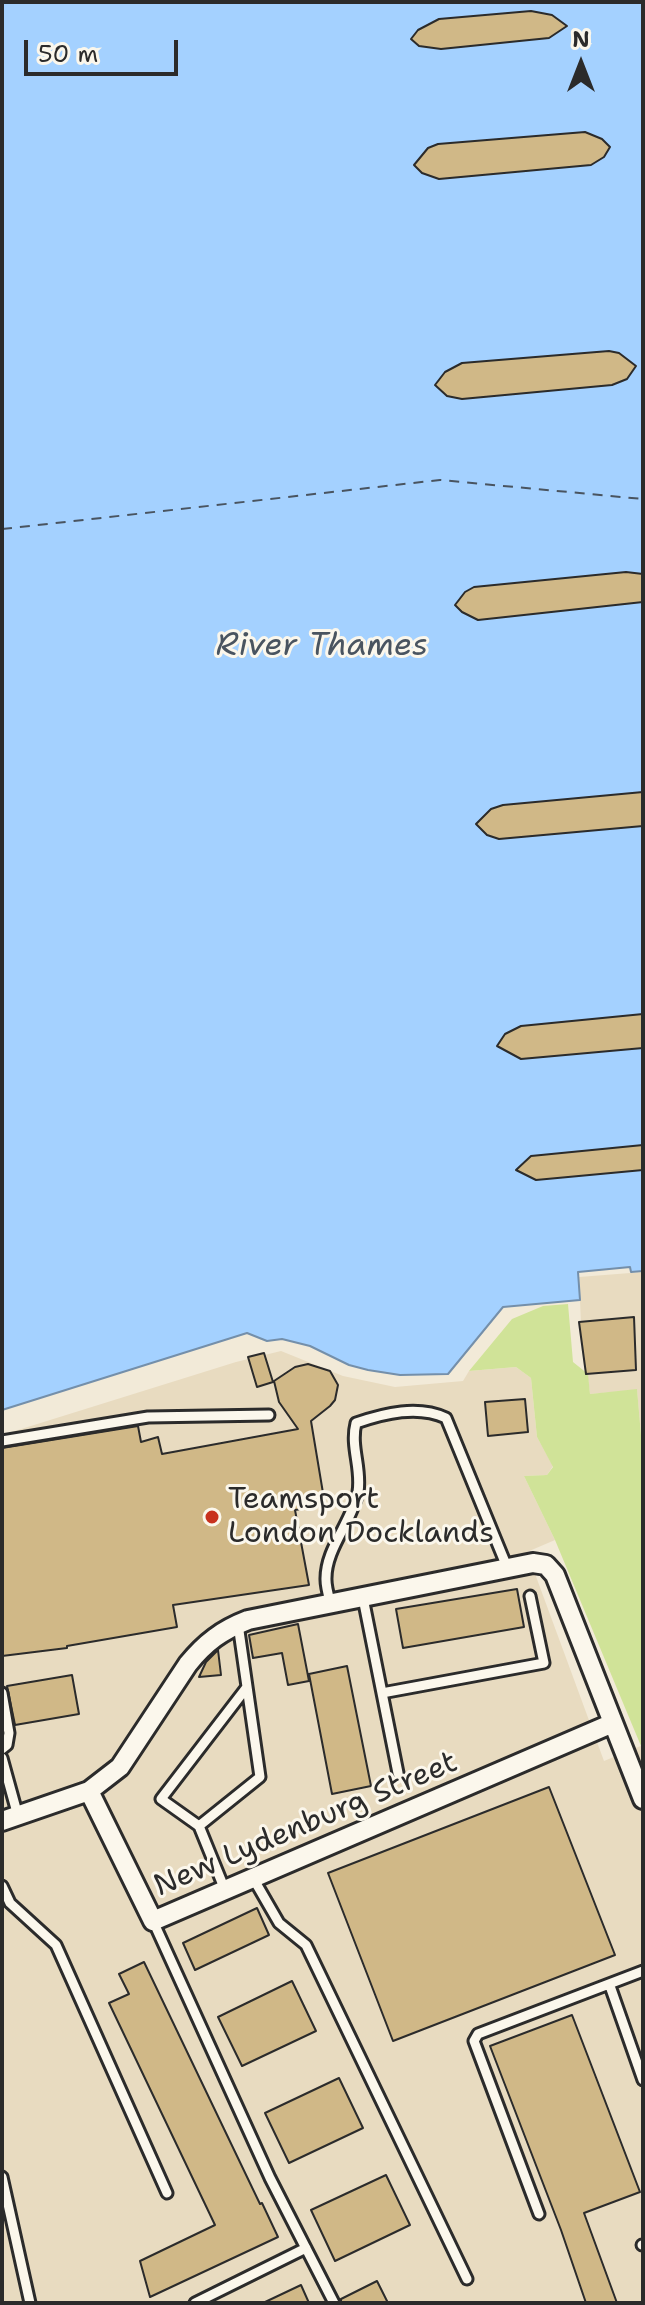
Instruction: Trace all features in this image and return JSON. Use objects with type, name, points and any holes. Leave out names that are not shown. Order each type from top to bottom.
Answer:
[{"type":"street","points":[[10,1818],[89,1791],[120,1767],[200,1649],[228,1628],[533,1563],[546,1565],[555,1575],[643,1799]]},
{"type":"street","name":"New Lydenburg Street","points":[[89,1791],[153,1921],[613,1723]]},
{"type":"lane","points":[[331,1605],[326,1580],[329,1559],[348,1524],[358,1488],[352,1438],[356,1423],[369,1419],[416,1410],[446,1418],[507,1567]]},
{"type":"lane","points":[[2,1441],[148,1417],[269,1415]]},
{"type":"lane","points":[[382,1693],[544,1663],[530,1596]]},
{"type":"lane","points":[[363,1598],[398,1773]]},
{"type":"lane","points":[[199,1826],[260,1777],[238,1624]]},
{"type":"lane","points":[[225,1890],[199,1826],[161,1799],[247,1687]]},
{"type":"lane","points":[[2,1693],[9,1733],[7,1745],[2,1749]]},
{"type":"lane","points":[[2,1758],[10,1818]]},
{"type":"lane","points":[[253,1878],[279,1923],[306,1945],[467,2279]]},
{"type":"lane","points":[[2,1886],[10,1903],[56,1945],[167,2193]]},
{"type":"lane","points":[[153,1921],[270,2178],[334,2303]]},
{"type":"lane","points":[[539,2214],[474,2041],[478,2034],[643,1971]]},
{"type":"lane","points":[[610,1986],[643,2080]]},
{"type":"lane","points":[[2,2177],[30,2303]]},
{"type":"lane","points":[[195,2303],[306,2248]]},
{"type":"shaded area","points":[[643,1272],[643,1458],[637,1390],[590,1394],[582,1347],[579,1277]]},
{"type":"shaded area","points":[[281,1351],[343,1376],[395,1387],[463,1381],[469,1371],[516,1367],[531,1378],[537,1437],[553,1466],[547,1475],[524,1476],[555,1540],[527,1552],[604,1761],[643,1745],[643,2303],[2,2303],[2,1435],[236,1362]]},
{"type":"green space","points":[[568,1304],[573,1362],[588,1374],[590,1394],[637,1389],[643,1458],[641,1746],[555,1540],[524,1476],[547,1475],[553,1467],[537,1437],[531,1378],[516,1367],[469,1371],[512,1319],[543,1306]]},
{"type":"water","name":"River Thames","points":[[2,2],[643,2],[643,1271],[631,1272],[630,1267],[578,1272],[580,1300],[503,1307],[448,1374],[400,1375],[368,1370],[349,1365],[310,1346],[282,1339],[267,1341],[247,1333],[2,1410]]},
{"type":"building","points":[[531,11],[552,15],[567,26],[549,38],[441,49],[419,46],[411,39],[418,30],[439,19]]},
{"type":"building","points":[[585,132],[602,139],[610,147],[604,157],[591,165],[439,179],[422,173],[414,165],[428,148],[438,144]]},
{"type":"building","points":[[609,351],[619,353],[636,366],[627,379],[612,385],[462,399],[447,396],[435,385],[445,372],[462,363]]},
{"type":"building","points":[[626,572],[643,574],[643,602],[478,620],[455,605],[465,592],[474,587]]},
{"type":"building","points":[[643,792],[643,826],[499,839],[487,835],[476,824],[491,809],[503,805]]},
{"type":"building","points":[[643,1014],[643,1048],[521,1059],[497,1046],[505,1034],[521,1026]]},
{"type":"building","points":[[643,1145],[643,1170],[536,1180],[516,1170],[531,1156]]},
{"type":"building","points":[[634,1317],[636,1370],[586,1374],[579,1322]]},
{"type":"building","points":[[264,1353],[273,1382],[257,1387],[248,1357]]},
{"type":"building","points":[[308,1364],[330,1371],[338,1385],[335,1400],[311,1421],[325,1505],[295,1510],[309,1585],[173,1605],[177,1627],[67,1648],[2,1656],[2,1448],[138,1426],[141,1442],[158,1437],[162,1454],[298,1429],[279,1402],[274,1381],[295,1367]]},
{"type":"building","points":[[525,1399],[528,1432],[488,1436],[485,1402]]},
{"type":"building","points":[[517,1589],[524,1627],[403,1648],[396,1609]]},
{"type":"building","points":[[298,1624],[309,1681],[288,1685],[282,1653],[253,1658],[249,1635]]},
{"type":"building","points":[[218,1650],[221,1675],[199,1677],[206,1662]]},
{"type":"building","points":[[347,1666],[371,1786],[332,1794],[309,1674]]},
{"type":"building","points":[[72,1675],[79,1714],[15,1725],[7,1686]]},
{"type":"building","points":[[549,1787],[615,1955],[393,2041],[328,1873]]},
{"type":"building","points":[[257,1908],[269,1935],[195,1970],[183,1943]]},
{"type":"building","points":[[144,1962],[278,2237],[150,2297],[140,2261],[215,2225],[109,2003],[129,1994],[119,1974]]},
{"type":"building","points":[[292,1981],[316,2031],[242,2066],[218,2017]]},
{"type":"building","points":[[572,2015],[640,2192],[584,2213],[617,2303],[586,2303],[490,2046]]},
{"type":"building","points":[[339,2078],[363,2128],[289,2163],[265,2113]]},
{"type":"building","points":[[386,2175],[410,2225],[335,2261],[311,2210]]},
{"type":"building","points":[[377,2281],[388,2303],[341,2303],[341,2299]]},
{"type":"building","points":[[301,2285],[309,2303],[263,2303]]},
{"type":"ferry route","points":[[2,529],[440,480],[643,499]]},
{"type":"place","name":"Teamsport London Docklands","points":[[212,1517]]}]
